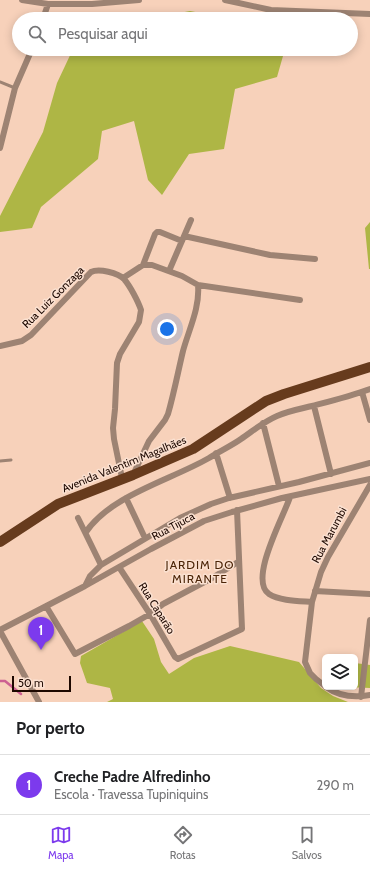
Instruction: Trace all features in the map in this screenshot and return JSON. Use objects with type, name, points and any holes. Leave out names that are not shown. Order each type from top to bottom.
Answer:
[{"type":"main road","name":"Avenida Valentim Magalhães","points":[[0,542],[58,504],[133,475],[193,449],[266,402],[284,394],[370,367]]},
{"type":"street","points":[[22,0],[48,4],[92,4],[138,0]]},
{"type":"street","points":[[225,0],[270,10],[320,12]]},
{"type":"street","points":[[45,12],[48,4]]},
{"type":"street","points":[[358,14],[370,14]]},
{"type":"street","points":[[0,148],[15,88],[29,56]]},
{"type":"street","points":[[169,271],[191,220]]},
{"type":"street","points":[[143,265],[157,232],[183,239],[270,255],[314,259]]},
{"type":"street","points":[[122,478],[113,428],[117,363],[120,354],[139,322],[142,310],[123,278],[143,265],[152,265],[169,271],[198,285],[300,300]]},
{"type":"street","name":"Rua Luiz Gonzaga","points":[[0,346],[22,341],[31,335],[91,272],[95,270],[107,271],[123,278]]},
{"type":"street","points":[[133,475],[150,442],[168,414],[197,306],[199,296],[198,285]]},
{"type":"street","points":[[86,532],[91,523],[99,516],[126,498],[156,482],[190,468],[240,440],[263,423],[278,416],[370,389]]},
{"type":"street","points":[[362,392],[370,420]]},
{"type":"street","points":[[314,406],[331,474]]},
{"type":"street","points":[[263,423],[279,486]]},
{"type":"street","points":[[216,453],[230,498]]},
{"type":"street","points":[[86,586],[90,576],[101,565],[145,538],[194,511],[230,498],[331,474],[370,463]]},
{"type":"street","name":"Rua Tijuca","points":[[0,631],[86,586],[204,521],[237,510],[370,478]]},
{"type":"street","name":"Rua Marumbi","points":[[322,683],[310,673],[305,662],[312,602],[321,572],[328,557],[370,485]]},
{"type":"street","points":[[290,497],[265,561],[262,583],[264,589],[269,594],[278,598],[312,602]]},
{"type":"street","points":[[126,498],[145,538]]},
{"type":"street","points":[[46,606],[74,654],[150,614],[163,604],[212,578],[238,562],[237,510]]},
{"type":"street","points":[[78,518],[101,565]]},
{"type":"street","name":"Rua Caparão","points":[[119,567],[150,614],[175,657],[178,659],[242,629],[238,562]]},
{"type":"street","points":[[315,591],[370,594]]},
{"type":"street","points":[[362,697],[370,620]]},
{"type":"street","points":[[0,631],[39,702]]},
{"type":"street","name":"Rua Marumbi","points":[[333,690],[349,697],[362,697],[370,695]]},
{"type":"lane","points":[[0,82],[15,88]]},
{"type":"lane","points":[[0,461],[11,460]]},
{"type":"green space","points":[[70,56],[283,56],[277,77],[235,89],[224,149],[189,154],[162,195],[148,180],[134,121],[102,131],[98,159],[41,207],[32,228],[0,232],[0,216],[43,132],[57,83]]},
{"type":"green space","points":[[370,222],[370,269],[369,269],[365,228]]},
{"type":"green space","points":[[142,621],[154,639],[161,662],[169,674],[194,658],[230,646],[299,662],[322,690],[348,702],[107,702],[113,699],[110,688],[87,683],[80,663],[81,656]]},
{"type":"green space","points":[[358,663],[370,665],[370,688],[358,687]]},
{"type":"waterway","points":[[0,681],[5,681],[21,694]]},
{"type":"place","name":"Creche Padre Alfredinho","points":[[41,650]]},
{"type":"district","name":"JARDIM DO MIRANTE","points":[[200,572]]}]
